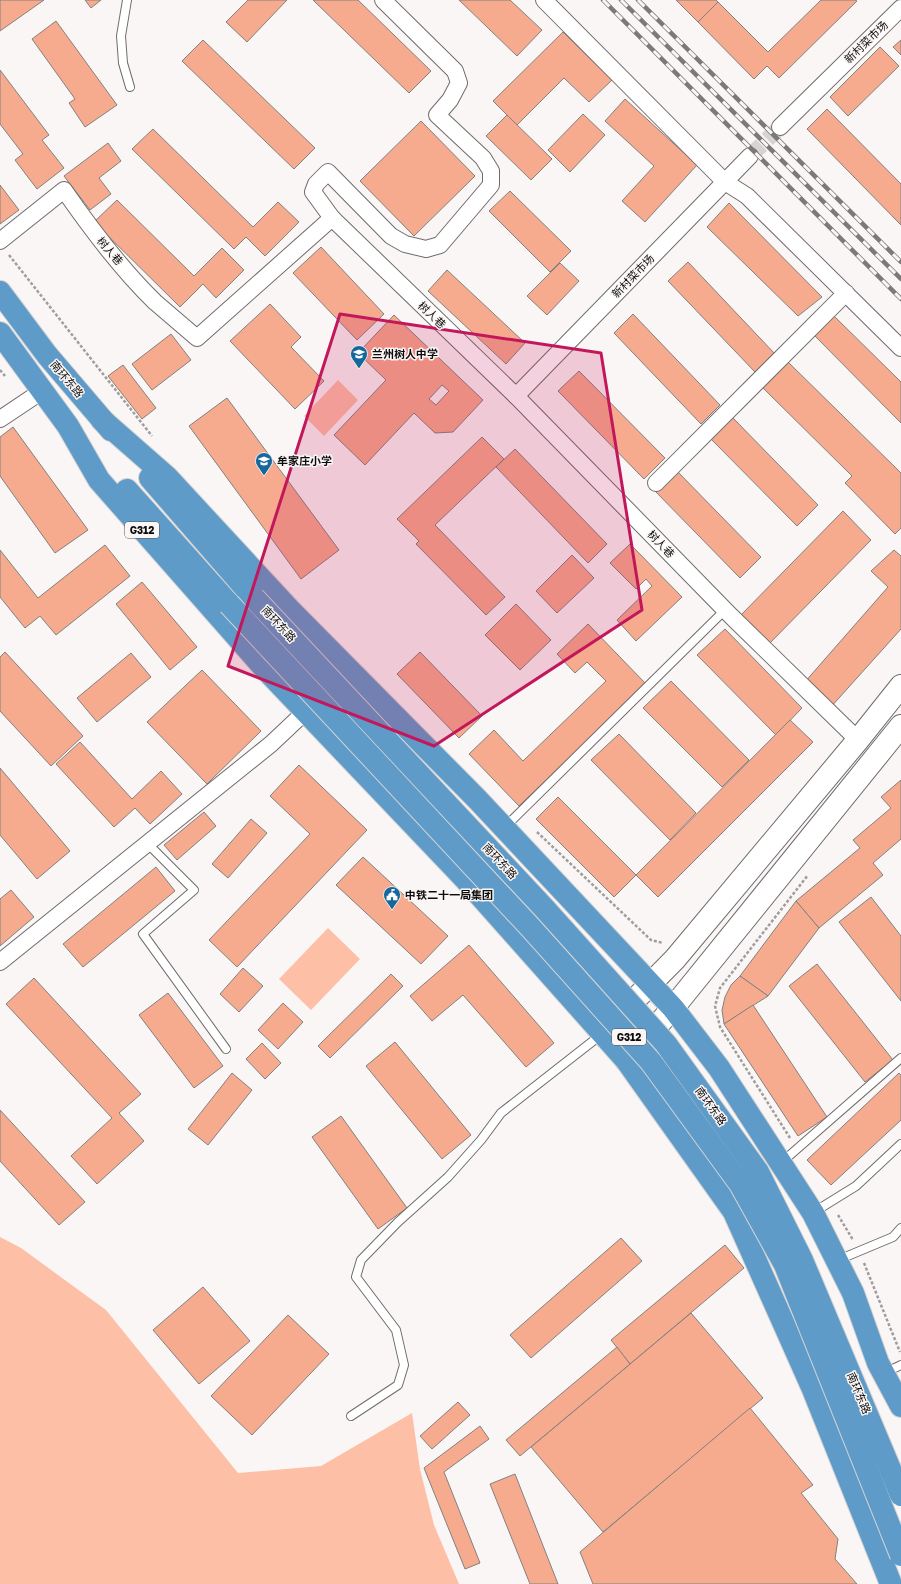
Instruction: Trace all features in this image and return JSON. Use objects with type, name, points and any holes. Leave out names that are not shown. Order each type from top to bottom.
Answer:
[{"type":"highway","name":"南环东路","points":[[0,292],[47,355],[170,503],[254,598],[546,909],[666,1044],[758,1172],[802,1260],[901,1495]]},
{"type":"highway","name":"南环东路","points":[[0,333],[68,426],[229,604],[525,921],[651,1062],[740,1184],[785,1265],[901,1555]]},
{"type":"highway","points":[[102,420],[167,477],[289,609],[477,799],[511,821],[597,925],[673,1008],[789,1156],[813,1213],[892,1369],[901,1406]]},
{"type":"highway","name":"南环东路","points":[[68,426],[99,480],[205,603],[466,880],[626,1060],[734,1212],[812,1387],[891,1584]]},
{"type":"street","points":[[332,218],[313,192],[316,184],[328,172],[390,236],[405,244],[426,249],[440,244],[491,185],[491,171],[483,158],[437,115],[450,100],[459,83],[455,71],[383,0]]},
{"type":"street","points":[[544,0],[725,182],[747,196],[901,348]]},
{"type":"street","name":"新村菜市场","points":[[780,127],[901,8]]},
{"type":"street","name":"新村菜市场","points":[[516,396],[750,156]]},
{"type":"street","name":"树人巷","points":[[2,245],[64,190],[89,227],[119,262],[155,301],[197,338],[332,218],[516,396],[725,610],[858,740]]},
{"type":"street","points":[[656,483],[846,293]]},
{"type":"street","points":[[0,419],[42,391]]},
{"type":"street","points":[[602,1033],[675,959],[858,740],[901,686]]},
{"type":"street","points":[[0,962],[271,744],[306,711]]},
{"type":"street","points":[[626,1060],[673,1008],[901,726]]},
{"type":"lane","points":[[127,0],[121,36],[123,62],[130,87]]},
{"type":"lane","points":[[511,821],[725,610]]},
{"type":"lane","points":[[148,843],[194,890],[143,934],[226,1049]]},
{"type":"lane","points":[[351,1416],[398,1385],[404,1365],[396,1330],[356,1277],[361,1260],[398,1222],[448,1177],[482,1140],[501,1113],[602,1033]]},
{"type":"lane","points":[[789,1156],[901,1058]]},
{"type":"lane","points":[[813,1213],[856,1186],[901,1144]]},
{"type":"lane","points":[[837,1260],[893,1237],[901,1228]]},
{"type":"path","points":[[2,245],[156,441]]},
{"type":"path","points":[[511,821],[652,940],[660,943],[669,942]]},
{"type":"path","points":[[789,1156],[720,1027],[715,1006],[720,988],[813,869]]},
{"type":"highlighted area","points":[[340,314],[601,353],[642,610],[434,746],[228,666]]},
{"type":"shaded area","points":[[338,380],[358,400],[324,436],[304,416]]},
{"type":"shaded area","points":[[328,928],[360,959],[311,1010],[279,979]]},
{"type":"shaded area","points":[[0,1237],[21,1248],[106,1310],[238,1473],[321,1466],[412,1413],[420,1469],[434,1525],[459,1584],[0,1584]]},
{"type":"building","points":[[0,0],[44,0],[0,31]]},
{"type":"building","points":[[85,0],[101,0],[91,8]]},
{"type":"building","points":[[248,0],[287,0],[247,42],[226,22]]},
{"type":"building","points":[[313,0],[358,0],[431,71],[409,93]]},
{"type":"building","points":[[459,0],[510,0],[542,30],[517,56]]},
{"type":"building","points":[[676,0],[716,0],[718,2],[698,22]]},
{"type":"building","points":[[821,0],[857,1],[779,78],[767,66],[754,79],[698,22],[718,2],[768,52]]},
{"type":"building","points":[[56,21],[117,105],[85,127],[69,103],[75,99],[32,39]]},
{"type":"building","points":[[563,32],[612,80],[589,102],[564,78],[517,125],[493,101]]},
{"type":"building","points":[[203,40],[315,148],[294,169],[182,61]]},
{"type":"building","points":[[901,40],[901,55],[893,47]]},
{"type":"building","points":[[880,47],[899,66],[848,116],[830,97]]},
{"type":"building","points":[[0,70],[49,135],[42,140],[64,168],[37,189],[15,160],[23,154],[0,124]]},
{"type":"building","points":[[625,99],[697,165],[645,222],[622,201],[654,166],[605,121]]},
{"type":"building","points":[[827,109],[901,184],[901,225],[807,129]]},
{"type":"building","points":[[583,114],[605,135],[570,172],[548,150]]},
{"type":"building","points":[[507,115],[552,159],[531,180],[486,136]]},
{"type":"building","points":[[421,121],[475,176],[414,236],[360,181]]},
{"type":"building","points":[[153,129],[253,227],[278,202],[299,222],[265,256],[246,237],[234,249],[132,149]]},
{"type":"building","points":[[108,143],[121,161],[99,178],[111,194],[90,210],[64,176]]},
{"type":"building","points":[[0,185],[19,210],[0,224]]},
{"type":"building","points":[[510,191],[571,251],[550,272],[489,211]]},
{"type":"building","points":[[117,200],[194,276],[222,248],[244,270],[216,298],[203,284],[180,307],[94,222]]},
{"type":"building","points":[[729,203],[822,297],[798,316],[707,227]]},
{"type":"building","points":[[321,247],[384,314],[357,340],[293,273]]},
{"type":"building","points":[[688,262],[775,354],[755,372],[668,281]]},
{"type":"building","points":[[560,263],[579,281],[547,315],[527,296]]},
{"type":"building","points":[[447,270],[525,343],[506,364],[428,291]]},
{"type":"building","points":[[270,304],[301,337],[291,347],[324,381],[295,409],[230,341]]},
{"type":"building","points":[[633,314],[720,405],[701,424],[614,333]]},
{"type":"building","points":[[394,315],[483,400],[453,432],[435,433],[414,413],[365,465],[334,435],[386,380],[358,353]],"holes":[[[442,385],[449,391],[436,405],[429,399]]]},
{"type":"building","points":[[833,315],[901,382],[901,423],[813,334]]},
{"type":"building","points":[[171,334],[191,360],[152,390],[132,364]]},
{"type":"building","points":[[787,361],[901,473],[901,528],[895,534],[845,483],[852,476],[761,386]]},
{"type":"building","points":[[123,365],[156,408],[142,419],[108,376]]},
{"type":"building","points":[[579,371],[665,458],[644,479],[558,391]]},
{"type":"building","points":[[227,398],[339,550],[301,579],[189,426]]},
{"type":"building","points":[[732,417],[818,505],[797,526],[710,438]]},
{"type":"building","points":[[13,427],[88,530],[55,553],[0,476],[0,437]]},
{"type":"building","points":[[482,437],[504,459],[435,525],[505,597],[486,615],[416,544],[419,541],[397,519]]},
{"type":"building","points":[[515,449],[607,544],[588,563],[496,467]]},
{"type":"building","points":[[675,469],[761,557],[740,578],[654,490]]},
{"type":"building","points":[[843,511],[871,540],[768,645],[739,617]]},
{"type":"building","points":[[630,544],[682,597],[636,641],[617,620],[652,586],[646,579],[636,589],[610,563]]},
{"type":"building","points":[[105,545],[130,576],[56,635],[40,616],[25,628],[0,597],[0,550],[38,598]]},
{"type":"building","points":[[894,550],[901,556],[901,629],[830,708],[804,683],[888,587],[871,571]]},
{"type":"building","points":[[572,555],[594,578],[557,613],[536,591]]},
{"type":"building","points":[[142,582],[197,647],[170,670],[116,604]]},
{"type":"building","points":[[516,604],[551,640],[520,670],[485,635]]},
{"type":"building","points":[[588,624],[646,684],[519,806],[469,754],[494,730],[523,761],[606,681],[587,662],[575,673],[557,654]]},
{"type":"building","points":[[725,629],[802,708],[776,735],[697,655]]},
{"type":"building","points":[[5,652],[83,736],[51,766],[0,711],[0,657]]},
{"type":"building","points":[[420,652],[482,716],[459,738],[397,674]]},
{"type":"building","points":[[131,653],[151,677],[97,722],[77,698]]},
{"type":"building","points":[[202,670],[261,731],[207,784],[147,722]]},
{"type":"building","points":[[671,681],[749,760],[722,787],[643,708]]},
{"type":"building","points":[[790,720],[813,742],[658,897],[636,875]]},
{"type":"building","points":[[619,734],[696,813],[670,840],[591,760]]},
{"type":"building","points":[[80,742],[132,799],[161,771],[182,794],[150,824],[135,808],[114,827],[56,764]]},
{"type":"building","points":[[299,765],[367,830],[237,967],[209,940],[310,834],[270,796]]},
{"type":"building","points":[[0,768],[70,851],[37,879],[0,835]]},
{"type":"building","points":[[901,780],[901,839],[873,863],[883,875],[819,928],[796,901],[860,848],[853,840],[891,808],[881,797]]},
{"type":"building","points":[[558,797],[636,875],[614,897],[536,819]]},
{"type":"building","points":[[204,812],[216,826],[177,860],[164,845]]},
{"type":"building","points":[[251,819],[267,833],[228,878],[212,864]]},
{"type":"building","name":"中铁二十一局集团","points":[[363,857],[448,936],[421,964],[336,885]]},
{"type":"building","points":[[156,867],[175,891],[83,967],[63,944]]},
{"type":"building","points":[[11,890],[34,917],[0,946],[0,899]]},
{"type":"building","points":[[871,897],[901,936],[901,1001],[839,922]]},
{"type":"building","points":[[796,901],[819,928],[768,996],[740,976]]},
{"type":"building","points":[[469,945],[554,1043],[526,1067],[463,995],[432,1021],[410,996]]},
{"type":"building","points":[[817,964],[893,1060],[865,1082],[789,986]]},
{"type":"building","points":[[243,968],[263,986],[239,1012],[220,994]]},
{"type":"building","points":[[391,974],[403,986],[330,1058],[318,1046]]},
{"type":"building","points":[[740,976],[768,996],[724,1024],[722,1010],[725,997],[731,985]]},
{"type":"building","points":[[34,978],[141,1094],[119,1113],[144,1141],[97,1184],[71,1156],[112,1118],[6,1004]]},
{"type":"building","points":[[168,993],[223,1066],[194,1088],[139,1015]]},
{"type":"building","points":[[283,1003],[303,1022],[278,1049],[258,1030]]},
{"type":"building","points":[[753,1005],[827,1117],[798,1136],[724,1024]]},
{"type":"building","points":[[395,1042],[471,1135],[442,1159],[366,1066]]},
{"type":"building","points":[[262,1043],[281,1063],[265,1079],[246,1059]]},
{"type":"building","points":[[232,1073],[252,1090],[208,1145],[188,1129]]},
{"type":"building","points":[[899,1073],[901,1075],[901,1120],[831,1185],[807,1160]]},
{"type":"building","points":[[0,1110],[85,1202],[59,1225],[0,1161]]},
{"type":"building","points":[[341,1116],[407,1208],[378,1229],[312,1137]]},
{"type":"building","points":[[621,1238],[642,1261],[531,1358],[510,1335]]},
{"type":"building","points":[[725,1245],[744,1268],[630,1364],[611,1340]]},
{"type":"building","points":[[203,1287],[250,1341],[199,1384],[153,1330]]},
{"type":"building","points":[[691,1313],[763,1398],[603,1532],[531,1447]]},
{"type":"building","points":[[288,1315],[329,1354],[252,1435],[211,1396]]},
{"type":"building","points":[[617,1347],[630,1364],[520,1456],[506,1440]]},
{"type":"building","points":[[458,1402],[470,1415],[432,1449],[420,1436]]},
{"type":"building","points":[[750,1408],[813,1485],[801,1493],[838,1539],[835,1559],[857,1584],[593,1584],[580,1552]]},
{"type":"building","points":[[480,1426],[489,1439],[444,1472],[480,1563],[465,1569],[424,1468]]},
{"type":"building","points":[[515,1474],[558,1584],[530,1584],[490,1484]]},
{"type":"tunnel","points":[[750,156],[780,127]]},
{"type":"railway","points":[[603,0],[901,299]]},
{"type":"railway","points":[[621,0],[901,279]]},
{"type":"railway","points":[[638,0],[901,262]]},
{"type":"place","name":"兰州树人中学","points":[[359,369]]},
{"type":"place","name":"牟家庄小学","points":[[264,476]]},
{"type":"place","name":"中铁二十一局集团","points":[[392,910]]}]
